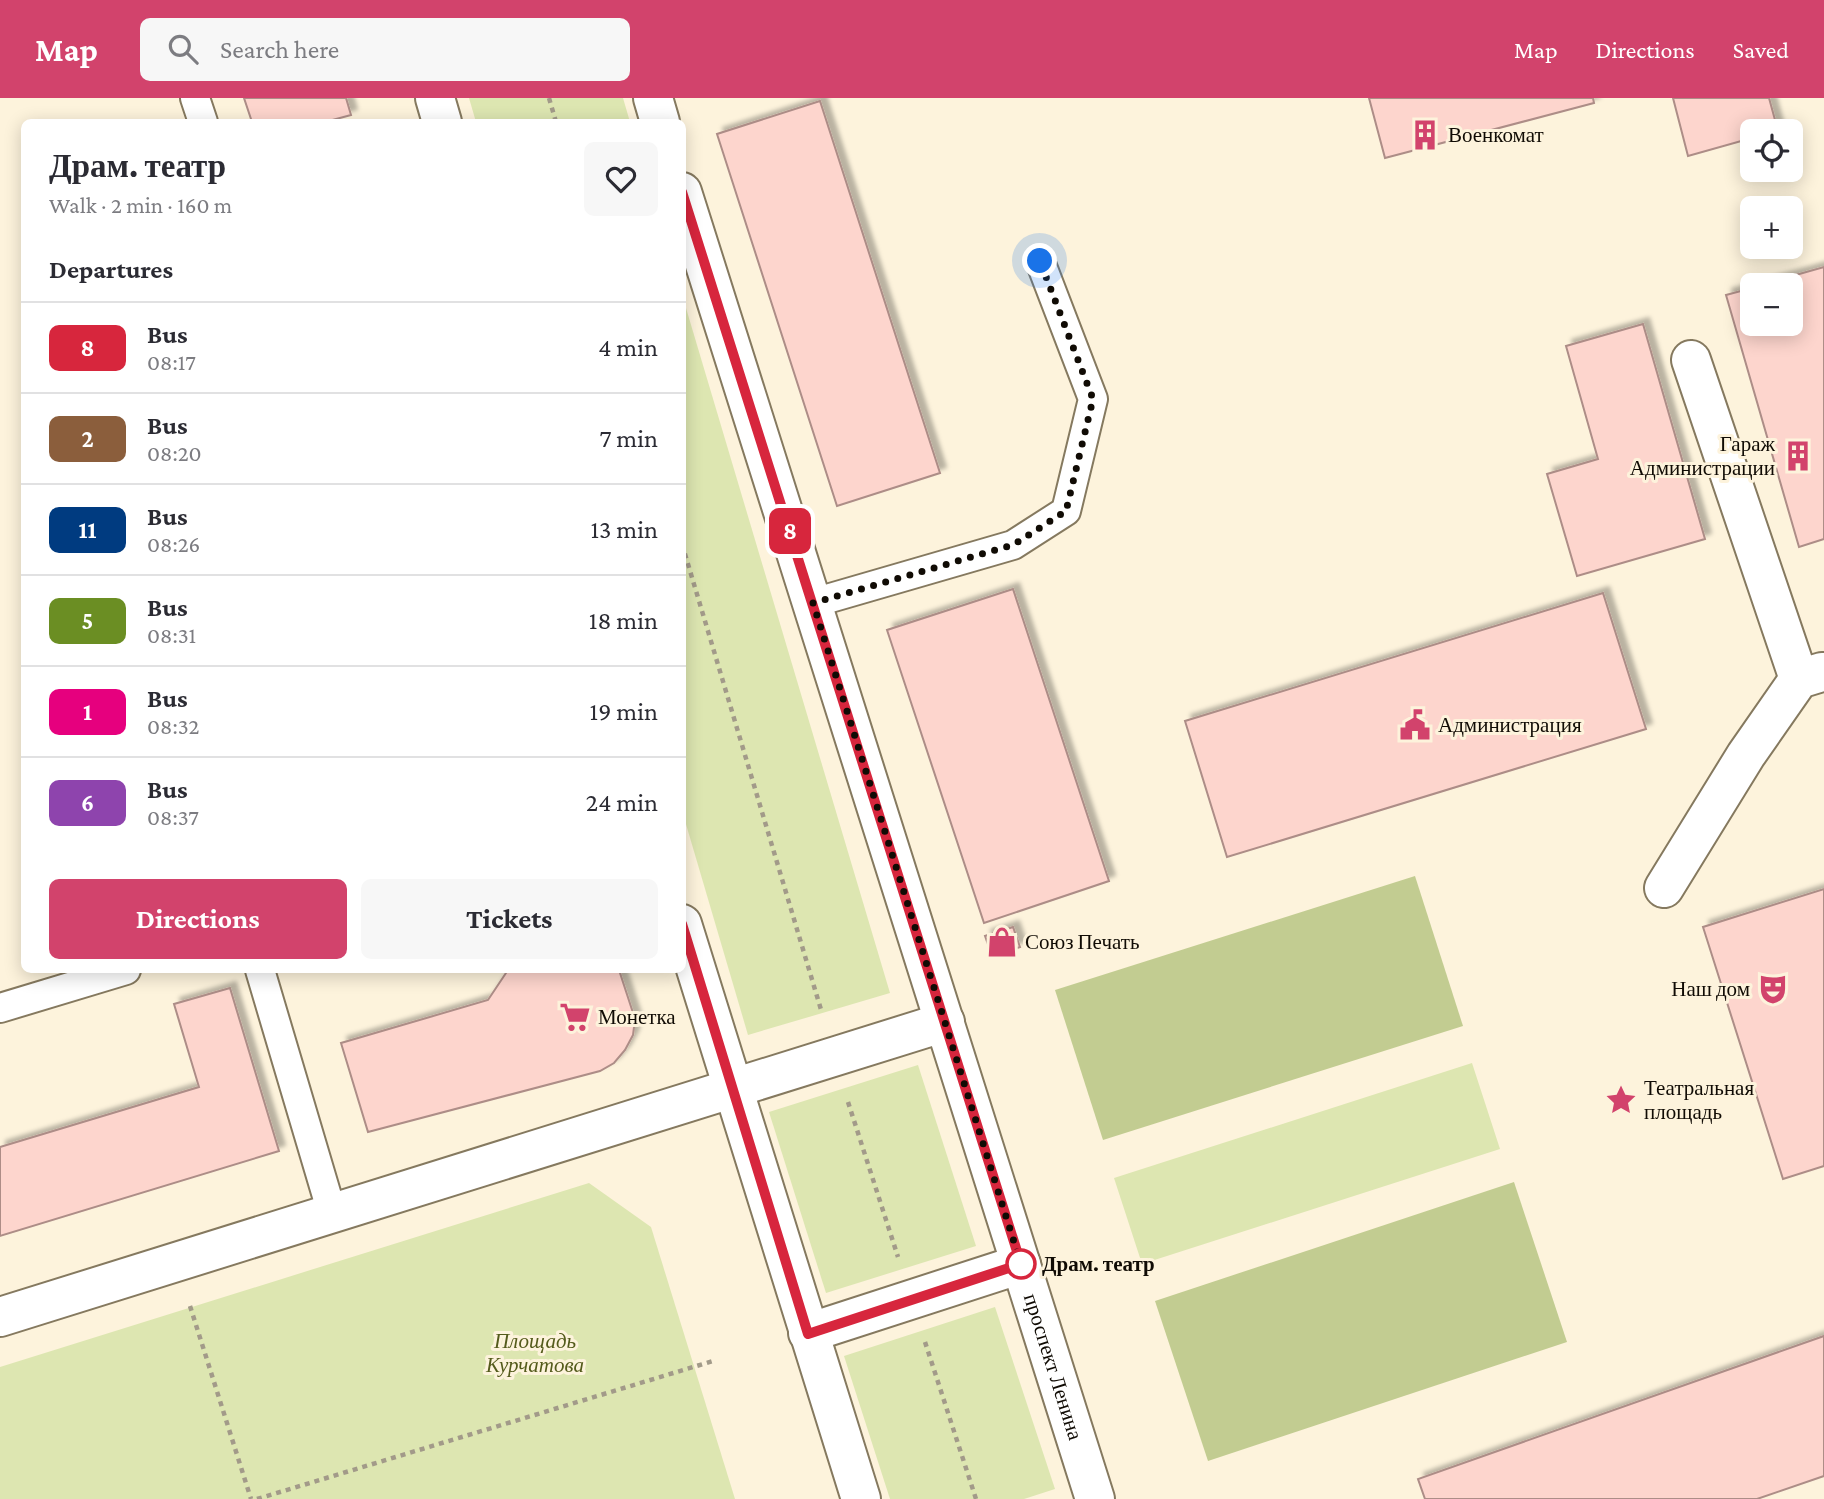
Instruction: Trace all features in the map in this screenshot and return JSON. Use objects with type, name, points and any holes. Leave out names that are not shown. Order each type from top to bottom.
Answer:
[{"type":"street","points":[[435,98],[441,119]]},
{"type":"street","points":[[653,98],[659,119]]},
{"type":"street","name":"проспект Ленина","points":[[686,205],[1096,1499]]},
{"type":"street","points":[[1664,888],[1746,755],[1812,675],[1691,360]]},
{"type":"street","points":[[686,937],[861,1499]]},
{"type":"street","points":[[0,1317],[944,1022]]},
{"type":"street","points":[[808,1334],[1021,1264]]},
{"type":"lane","points":[[195,98],[202,119]]},
{"type":"lane","points":[[813,603],[1013,545],[1066,511],[1093,399],[1040,261]]},
{"type":"lane","points":[[0,1008],[116,973]]},
{"type":"lane","points":[[261,973],[332,1213]]},
{"type":"path","points":[[549,98],[555,119]]},
{"type":"path","points":[[187,1294],[251,1499]]},
{"type":"path","points":[[257,1499],[713,1361]]},
{"type":"green space","points":[[469,98],[623,98],[629,119],[475,119]]},
{"type":"green space","points":[[686,308],[890,993],[748,1035],[686,824]]},
{"type":"green space","points":[[1415,876],[1463,1026],[1103,1140],[1055,990]]},
{"type":"green space","points":[[1472,1063],[1500,1149],[1142,1264],[1114,1178]]},
{"type":"green space","points":[[918,1065],[976,1246],[826,1293],[769,1112]]},
{"type":"green space","points":[[1514,1182],[1567,1342],[1208,1461],[1155,1301]]},
{"type":"green space","name":"Площадь Курчатова","points":[[589,1183],[651,1227],[735,1499],[0,1499],[0,1367]]},
{"type":"green space","points":[[995,1307],[1055,1489],[1024,1499],[890,1499],[844,1356]]},
{"type":"building","points":[[244,98],[346,98],[351,115],[336,119],[251,119]]},
{"type":"building","name":"Военкомат","points":[[1369,98],[1593,98],[1594,103],[1385,158]]},
{"type":"building","points":[[1673,98],[1769,98],[1775,119],[1740,119],[1740,141],[1688,156]]},
{"type":"building","points":[[820,101],[940,473],[837,506],[717,134]]},
{"type":"building","name":"Гараж Администрации","points":[[1824,267],[1824,539],[1799,547],[1726,295],[1740,291],[1740,336],[1803,336],[1803,273]]},
{"type":"building","points":[[1643,324],[1705,539],[1577,576],[1547,474],[1598,459],[1566,346]]},
{"type":"building","points":[[1013,589],[1109,881],[984,923],[887,630]]},
{"type":"building","name":"Администрация","points":[[1603,593],[1646,729],[1227,857],[1185,721]]},
{"type":"building","name":"Наш дом","points":[[1824,889],[1824,1166],[1783,1179],[1703,927]]},
{"type":"building","name":"Союз Печать","points":[[1013,927],[1020,947],[992,956],[985,936]]},
{"type":"building","points":[[506,973],[620,973],[635,1019],[633,1035],[614,1063],[600,1071],[368,1132],[341,1043],[488,1000]]},
{"type":"building","points":[[230,988],[279,1151],[0,1236],[0,1147],[199,1087],[174,1004]]},
{"type":"building","points":[[1824,1336],[1824,1476],[1757,1499],[1425,1499],[1418,1479]]},
{"type":"bus line","name":"8","points":[[686,205],[1021,1264],[808,1334],[686,937]]},
{"type":"place","name":"Военкомат","points":[[1425,135]]},
{"type":"place","name":"Гараж Администрации","points":[[1798,456]]},
{"type":"place","name":"Администрация","points":[[1415,725]]},
{"type":"place","name":"Союз Печать","points":[[1002,942]]},
{"type":"place","name":"Наш дом","points":[[1773,989]]},
{"type":"place","name":"Монетка","points":[[575,1017]]},
{"type":"place","name":"Театральная площадь","points":[[1621,1100]]},
{"type":"place","name":"Драм. театр","points":[[1021,1264]]},
{"type":"route","points":[[1021,1264],[813,603],[1013,545],[1066,511],[1093,399],[1040,261]]}]
